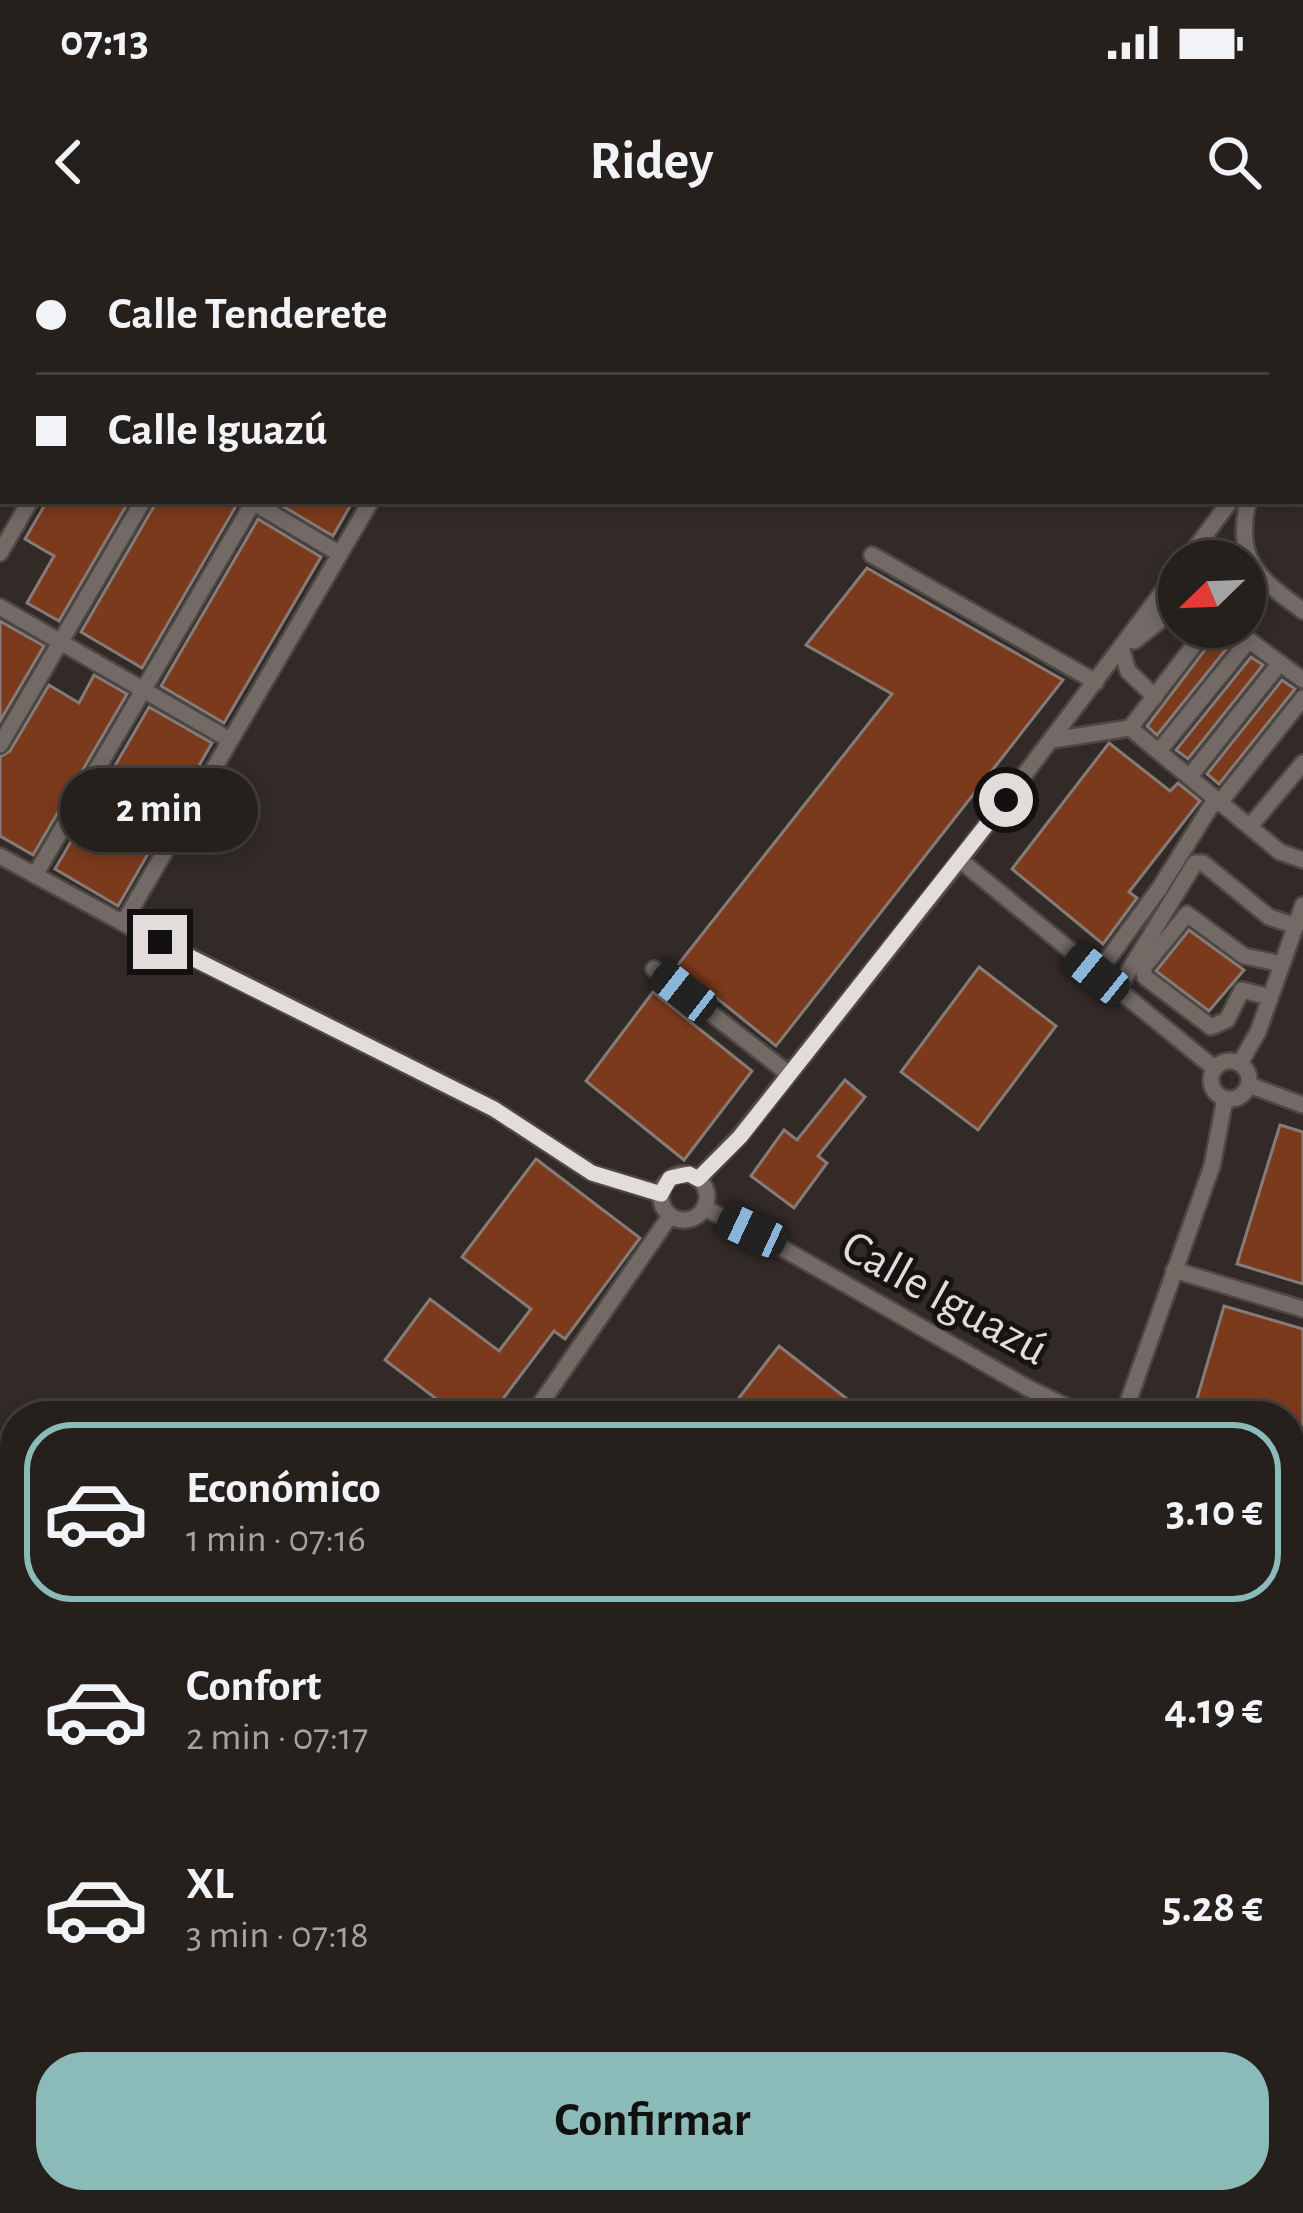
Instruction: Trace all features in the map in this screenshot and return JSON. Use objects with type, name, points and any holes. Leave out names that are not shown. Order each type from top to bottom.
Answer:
[{"type":"street","points":[[0,553],[28,504]]},
{"type":"street","points":[[0,745],[141,504]]},
{"type":"street","points":[[35,875],[252,504]]},
{"type":"street","points":[[256,504],[340,554]]},
{"type":"street","points":[[123,923],[369,504]]},
{"type":"street","points":[[1201,540],[1226,504]]},
{"type":"street","points":[[1245,540],[1253,504]]},
{"type":"street","points":[[872,555],[1096,682]]},
{"type":"street","points":[[1266,581],[1303,611]]},
{"type":"street","points":[[698,1179],[740,1137],[960,860],[1158,599]]},
{"type":"street","points":[[0,607],[230,740]]},
{"type":"street","points":[[1122,650],[1158,622]]},
{"type":"street","points":[[1052,740],[1130,728],[1192,648]]},
{"type":"street","points":[[1159,751],[1243,648]]},
{"type":"street","points":[[1260,648],[1303,680]]},
{"type":"street","points":[[1122,650],[1128,671],[1155,697]]},
{"type":"street","points":[[1190,776],[1280,663]]},
{"type":"street","points":[[1097,974],[1211,806],[1221,801],[1303,698]]},
{"type":"street","points":[[1130,728],[1280,852],[1303,860]]},
{"type":"street","points":[[1251,825],[1303,763]]},
{"type":"street","points":[[0,856],[494,1109],[592,1173],[661,1194]]},
{"type":"street","points":[[960,860],[1214,1068]]},
{"type":"street","points":[[1117,991],[1199,862],[1269,917],[1296,926]]},
{"type":"street","points":[[1171,902],[1244,956],[1282,964]]},
{"type":"street","points":[[1240,1063],[1303,904]]},
{"type":"street","points":[[1187,914],[1145,964],[1145,977],[1210,1027],[1227,1020],[1242,990],[1270,997]]},
{"type":"street","points":[[654,969],[789,1074]]},
{"type":"street","points":[[1226,1060],[1246,1069],[1249,1085],[1240,1097],[1225,1099],[1213,1090],[1214,1068],[1226,1060]]},
{"type":"street","points":[[1249,1085],[1303,1105]]},
{"type":"street","points":[[1129,1401],[1212,1166],[1225,1099]]},
{"type":"street","points":[[661,1194],[670,1178],[689,1174],[706,1192],[704,1208],[689,1220],[670,1216]]},
{"type":"street","points":[[661,1194],[670,1216]]},
{"type":"street","name":"Calle Iguazú","points":[[704,1208],[1055,1401]]},
{"type":"street","points":[[542,1401],[670,1216]]},
{"type":"street","points":[[1174,1270],[1303,1309]]},
{"type":"building","points":[[45,504],[127,504],[59,621],[27,603],[54,556],[25,539]]},
{"type":"building","points":[[155,504],[237,504],[142,668],[81,632]]},
{"type":"building","points":[[279,504],[351,504],[333,536]]},
{"type":"building","points":[[258,519],[321,557],[224,723],[161,686]]},
{"type":"building","points":[[867,568],[1063,680],[776,1046],[677,966],[892,694],[806,645]]},
{"type":"building","points":[[0,621],[44,646],[0,721]]},
{"type":"building","points":[[1206,648],[1227,648],[1157,735],[1147,726]]},
{"type":"building","points":[[1251,657],[1263,665],[1188,759],[1176,750]]},
{"type":"building","points":[[94,675],[127,694],[33,855],[0,836],[0,757],[10,751],[49,685],[79,703]]},
{"type":"building","points":[[1282,680],[1295,689],[1219,784],[1207,774]]},
{"type":"building","points":[[149,707],[212,743],[118,906],[55,869]]},
{"type":"building","points":[[1109,743],[1170,791],[1178,783],[1200,801],[1129,892],[1137,898],[1103,944],[1012,869]]},
{"type":"building","points":[[1189,930],[1244,970],[1209,1011],[1156,971]]},
{"type":"building","points":[[979,967],[1056,1026],[978,1130],[901,1072]]},
{"type":"building","points":[[653,992],[752,1071],[684,1160],[586,1081]]},
{"type":"building","points":[[845,1080],[865,1097],[818,1156],[827,1163],[794,1208],[751,1176],[784,1130],[797,1140]]},
{"type":"building","points":[[1280,1125],[1303,1132],[1303,1284],[1237,1264]]},
{"type":"building","points":[[536,1159],[640,1238],[565,1339],[554,1331],[501,1401],[439,1401],[385,1360],[430,1299],[499,1351],[531,1309],[462,1257]]},
{"type":"building","points":[[1224,1306],[1303,1329],[1303,1401],[1196,1401]]},
{"type":"building","points":[[779,1346],[850,1401],[737,1401]]},
{"type":"route","points":[[160,942],[494,1109],[592,1173],[661,1194],[670,1178],[689,1174],[698,1179],[740,1137],[1006,800]]}]
